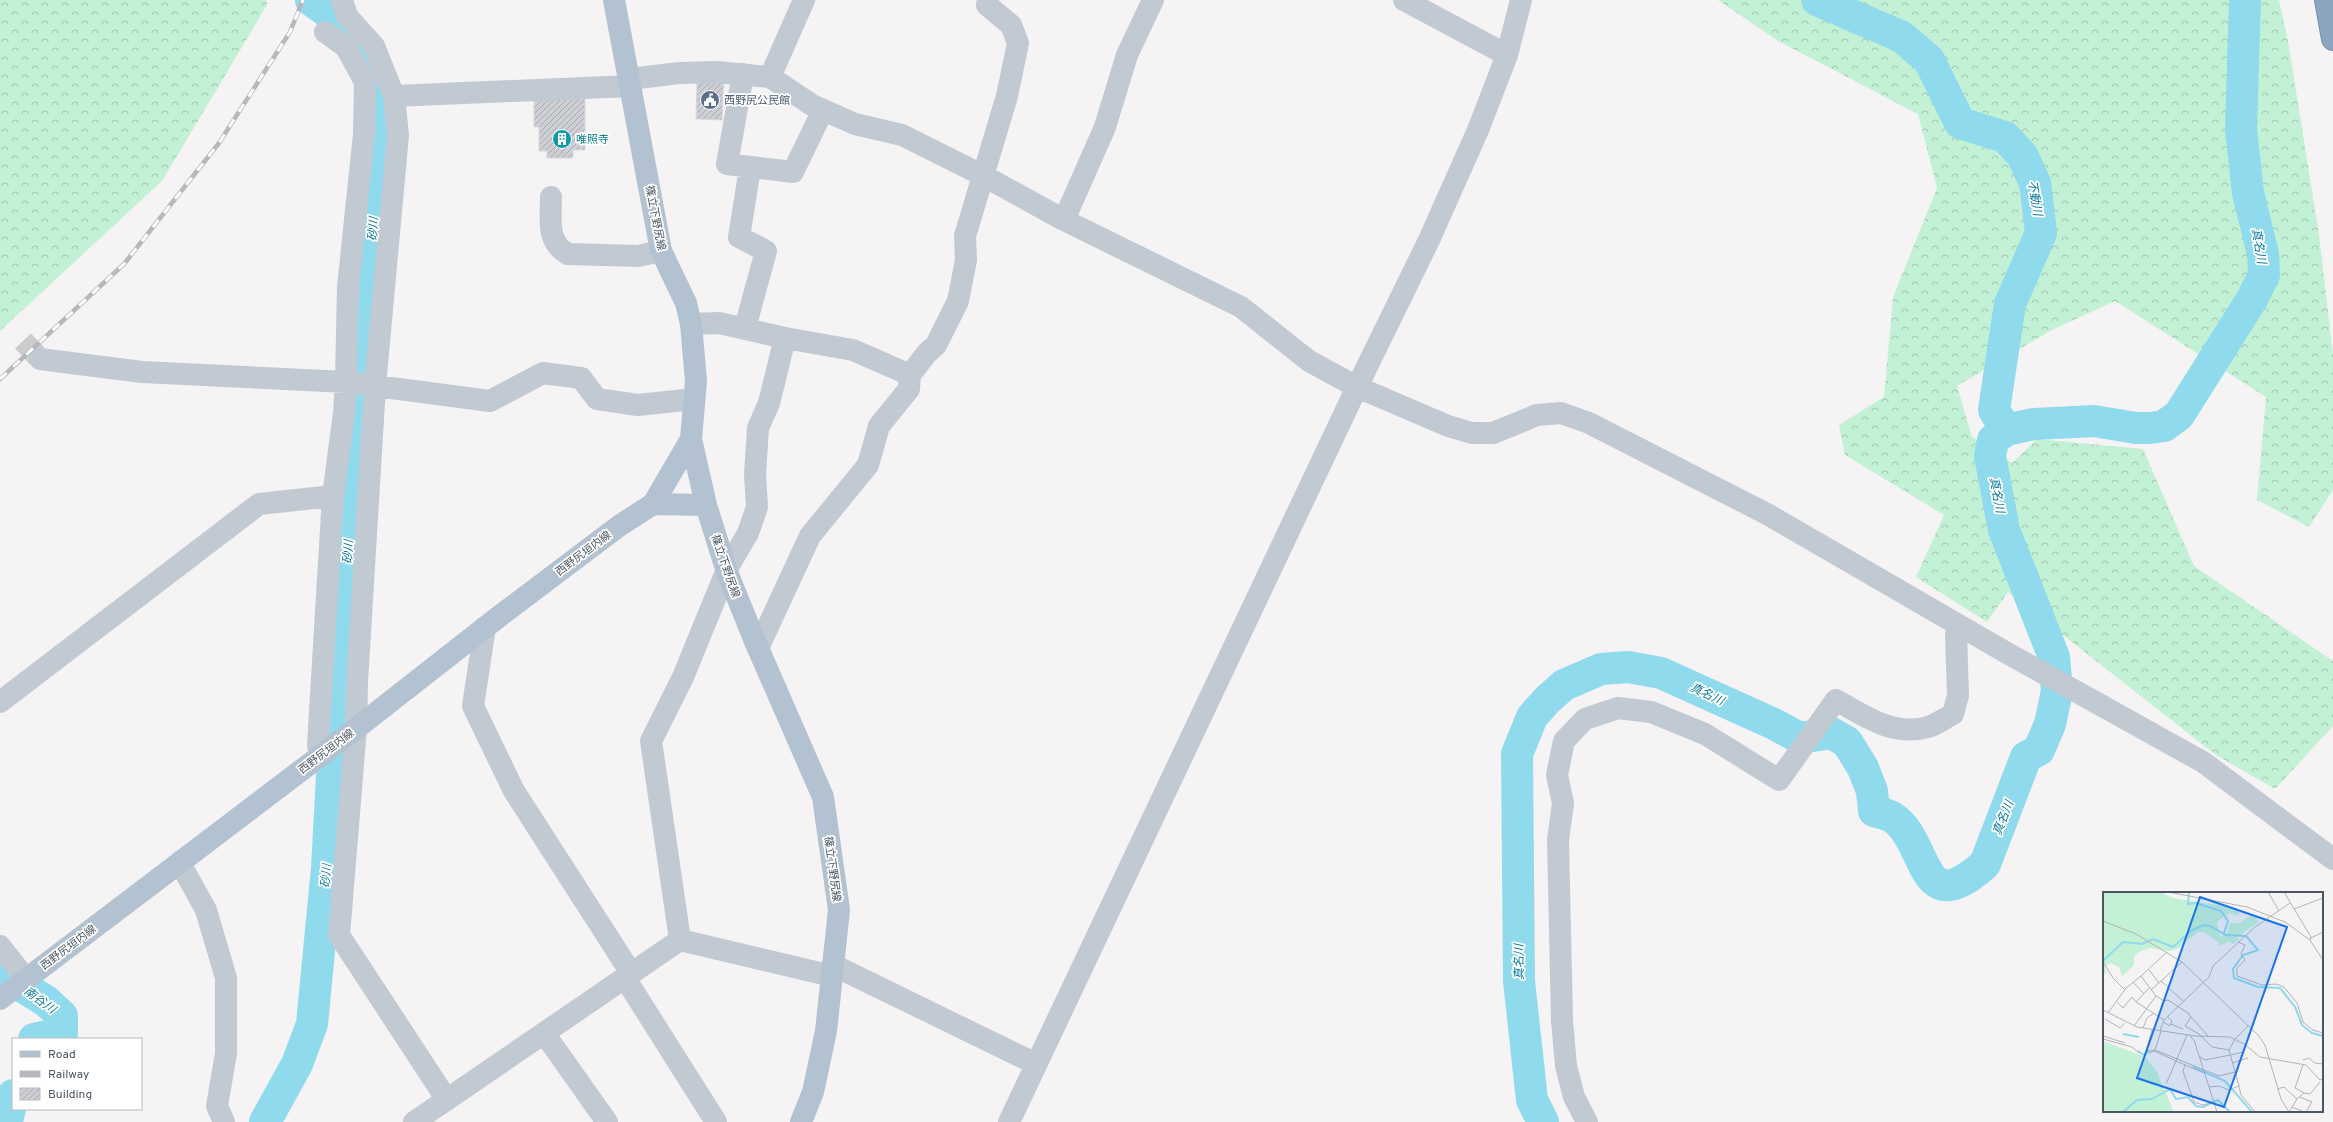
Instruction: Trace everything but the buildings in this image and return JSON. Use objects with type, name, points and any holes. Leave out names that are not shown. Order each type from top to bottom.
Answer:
[{"type":"highway","points":[[2326,0],[2333,39]]},
{"type":"main road","name":"篠立下野尻線","points":[[614,0],[661,251],[686,303],[691,324],[696,381],[691,439],[706,505],[727,572],[758,648],[823,797],[839,910],[826,1031],[813,1092],[801,1122]]},
{"type":"main road","name":"西野尻垣内線","points":[[0,999],[352,731],[485,627],[619,526],[653,504],[691,439]]},
{"type":"main road","points":[[653,504],[706,505]]},
{"type":"street","points":[[323,752],[318,745],[333,496],[361,384],[398,135],[394,96],[374,46],[347,16],[342,0]]},
{"type":"street","points":[[770,77],[804,0]]},
{"type":"street","points":[[758,648],[810,536],[868,465],[879,426],[909,389],[910,375],[927,353],[936,345],[958,301],[966,260],[965,236],[982,175],[1007,96],[1018,43],[1011,25],[987,5],[988,0]]},
{"type":"street","points":[[1064,220],[1105,127],[1127,55],[1153,0]]},
{"type":"street","points":[[1404,0],[1507,56]]},
{"type":"street","points":[[1010,1122],[1036,1064],[1357,387],[1429,240],[1478,130],[1507,56],[1521,0]]},
{"type":"street","points":[[324,32],[346,47],[365,82],[364,134],[348,287],[361,384],[357,682],[352,731],[339,935],[447,1100]]},
{"type":"street","points":[[394,96],[630,83],[679,73],[717,72],[770,77],[823,110],[855,124],[902,135],[982,175],[1064,220],[1241,307],[1309,362],[1357,387],[1448,426],[1472,433],[1493,433],[1537,415],[1560,413],[1589,423],[1767,514],[2006,653],[2204,762],[2333,859]]},
{"type":"street","points":[[743,74],[727,164],[750,168],[793,172],[823,110]]},
{"type":"street","points":[[745,328],[766,251],[739,237],[750,168]]},
{"type":"street","points":[[551,197],[550,232],[558,249],[568,254],[638,256],[661,251]]},
{"type":"street","points":[[691,324],[719,323],[785,338],[853,350],[910,375]]},
{"type":"street","points":[[680,940],[651,741],[683,677],[727,572],[748,533],[757,507],[755,474],[758,428],[769,403],[785,338]]},
{"type":"street","points":[[40,359],[142,372],[361,384],[490,401],[543,372],[581,378],[597,399],[638,405],[694,400]]},
{"type":"street","points":[[0,702],[259,504],[333,496]]},
{"type":"street","points":[[1587,1122],[1572,1089],[1566,1066],[1562,1022],[1558,840],[1563,803],[1557,775],[1564,741],[1585,719],[1611,710],[1618,708],[1651,712],[1705,734],[1779,780],[1836,700],[1880,725],[1903,730],[1928,727],[1953,714],[1958,695],[1956,634],[1960,626]]},
{"type":"street","points":[[485,627],[473,706],[514,791],[716,1122]]},
{"type":"street","points":[[181,861],[180,863],[206,910],[226,978],[226,1053],[217,1106],[224,1122]]},
{"type":"street","points":[[414,1122],[680,940],[832,970],[1036,1064]]},
{"type":"street","points":[[0,946],[26,979]]},
{"type":"street","points":[[544,1033],[606,1122]]},
{"type":"green space","points":[[0,0],[267,0],[267,5],[162,181],[0,331]]},
{"type":"green space","points":[[1718,0],[2279,0],[2288,41],[2319,235],[2333,354],[2333,490],[2309,527],[2257,500],[2266,397],[2115,301],[2052,330],[1957,386],[1972,437],[2012,463],[2037,439],[2143,449],[2194,566],[2333,661],[2333,726],[2275,789],[2216,755],[2008,592],[1987,622],[1916,577],[1944,515],[1845,455],[1839,425],[1884,397],[1893,297],[1937,188],[1918,114],[1778,41]]},
{"type":"waterway","name":"砂川","points":[[265,1122],[297,1064],[312,1024],[327,868],[335,720],[382,110],[377,77],[366,47],[352,30],[311,0]]},
{"type":"waterway","name":"不動川","points":[[1817,0],[1902,37],[1929,60],[1960,123],[2005,137],[2022,155],[2035,183],[2041,233],[2010,304],[1994,410],[2006,430]]},
{"type":"waterway","name":"真名川","points":[[1543,1122],[1532,1100],[1519,981],[1517,754],[1532,717],[1547,700],[1564,685],[1601,669],[1628,667],[1661,673],[1774,724],[1800,738],[1831,733],[1847,742],[1863,768],[1872,791],[1874,811],[1892,817],[1904,828],[1928,872],[1936,882],[1948,885],[1963,880],[1985,864],[2026,757],[2039,750],[2050,724],[2057,691],[2054,657],[2004,530],[1990,456],[1993,440],[2006,430],[2034,424],[2094,421],[2136,428],[2164,426],[2179,415],[2252,299],[2264,275],[2263,254],[2248,193],[2241,129],[2245,0]]},
{"type":"waterway","name":"南谷川","points":[[0,973],[46,1001],[62,1016],[62,1033],[39,1038]]},
{"type":"waterway","name":"南谷川","points":[[7,1122],[12,1100]]},
{"type":"tunnel","points":[[23,341],[40,359]]},
{"type":"railway","points":[[0,379],[124,264],[219,143],[290,32],[303,0]]},
{"type":"place","name":"西野尻公民館","points":[[710,100]]},
{"type":"place","name":"唯照寺","points":[[562,139]]}]
